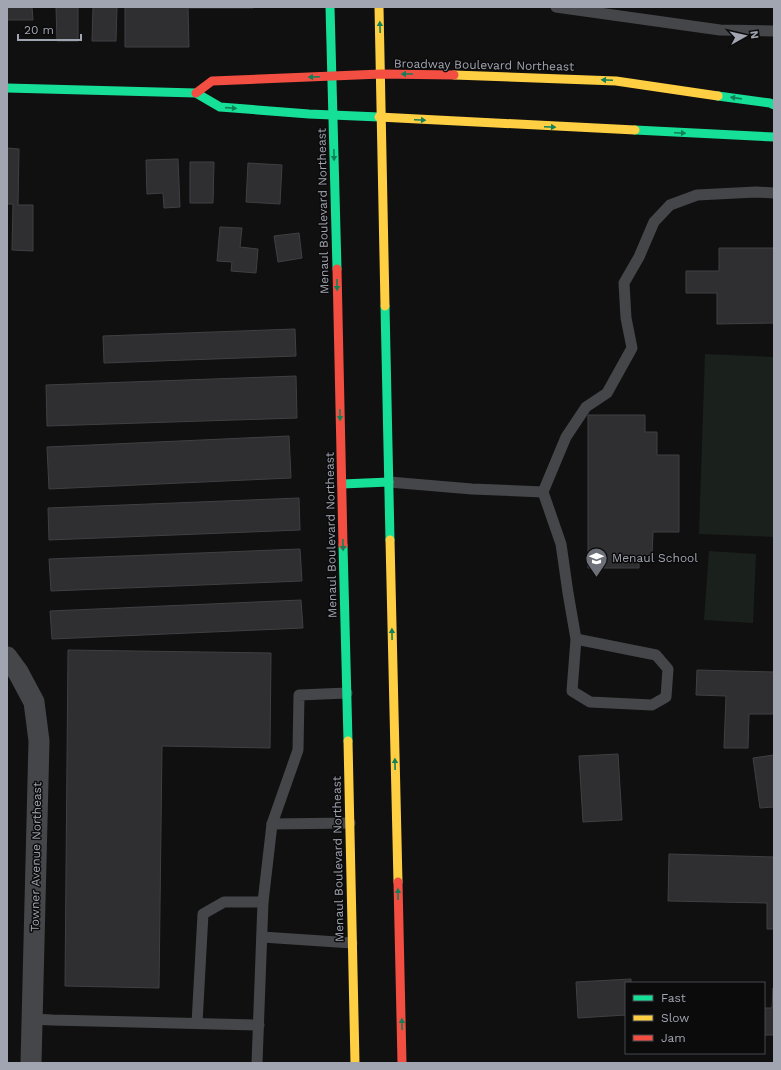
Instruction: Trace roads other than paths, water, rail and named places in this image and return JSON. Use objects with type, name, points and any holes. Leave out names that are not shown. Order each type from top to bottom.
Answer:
[{"type":"main road","name":"Menaul Boulevard Northeast","points":[[330,7],[355,1063]]},
{"type":"main road","points":[[379,7],[402,1063]]},
{"type":"main road","name":"Broadway Boulevard Northeast","points":[[196,93],[212,81],[381,74],[476,75],[616,81],[770,103],[774,105]]},
{"type":"main road","points":[[7,88],[196,93],[220,107],[333,116],[774,137]]},
{"type":"main road","points":[[342,484],[389,482]]},
{"type":"street","name":"Towner Avenue Northeast","points":[[7,658],[18,672],[34,702],[38,741],[31,1063]]},
{"type":"lane","points":[[556,7],[720,30],[774,31]]},
{"type":"lane","points":[[576,639],[656,656],[668,669],[666,697],[652,704],[590,702],[572,691],[576,639],[561,544],[543,492],[566,437],[586,407],[608,393],[632,348],[626,318],[624,284],[639,257],[654,222],[670,205],[697,195],[756,192],[774,193]]},
{"type":"lane","points":[[389,482],[472,489],[543,492]]},
{"type":"lane","points":[[257,1063],[263,902],[272,824],[298,750],[299,695],[347,693]]},
{"type":"lane","points":[[272,824],[350,823]]},
{"type":"lane","points":[[197,1023],[203,914],[224,902],[263,902]]},
{"type":"lane","points":[[262,938],[352,943]]},
{"type":"lane","points":[[32,1019],[258,1025]]},
{"type":"place","name":"Menaul School","points":[[596,578]]}]
